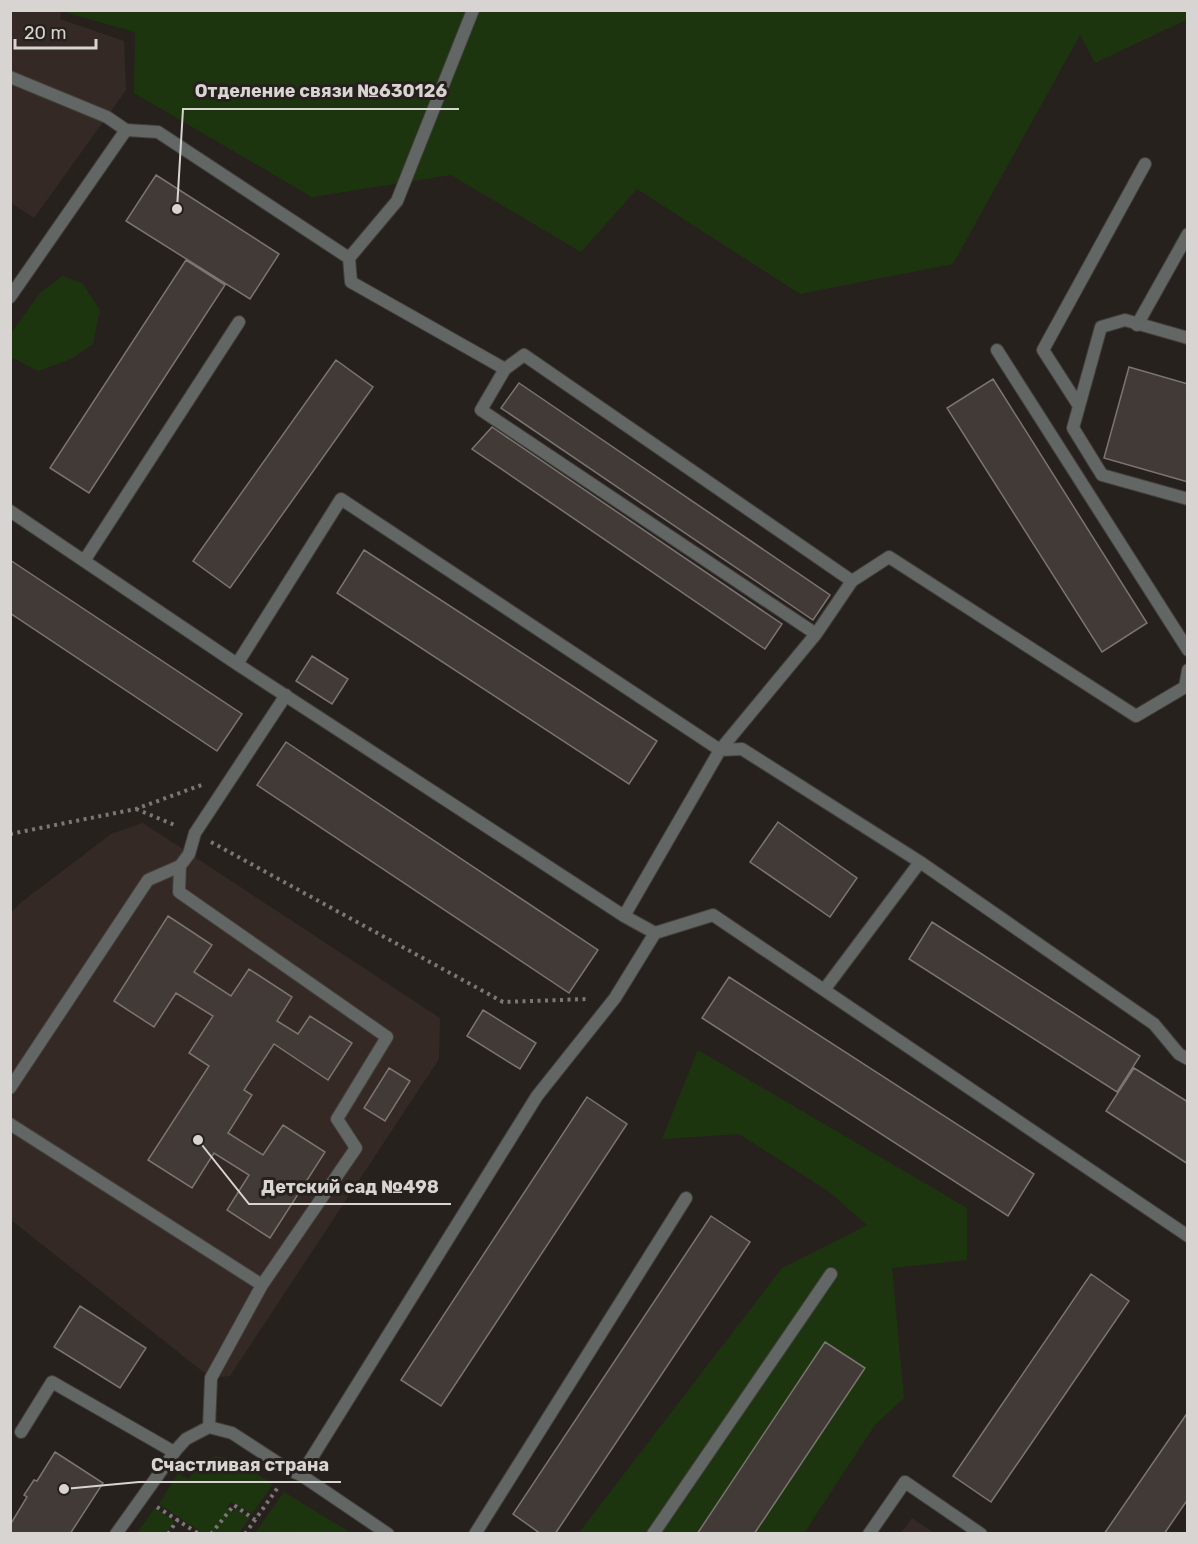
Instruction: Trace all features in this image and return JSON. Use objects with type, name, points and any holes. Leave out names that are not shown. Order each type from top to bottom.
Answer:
[{"type":"street","points":[[473,10],[397,201],[350,258],[351,282],[505,369]]},
{"type":"street","points":[[10,77],[107,117],[126,130],[158,132],[350,258]]},
{"type":"street","points":[[10,297],[126,130]]},
{"type":"street","points":[[1080,406],[1043,350],[1145,164]]},
{"type":"street","points":[[1137,325],[1188,234]]},
{"type":"street","points":[[1188,338],[1125,320],[1101,327],[1073,428],[1102,475],[1188,499]]},
{"type":"street","points":[[84,561],[239,322]]},
{"type":"street","points":[[998,350],[1188,650]]},
{"type":"street","points":[[816,634],[482,410],[505,369],[524,355],[852,581]]},
{"type":"street","points":[[237,664],[341,499],[720,750],[742,749],[920,862],[1154,1024],[1179,1054],[1188,1059]]},
{"type":"street","points":[[10,511],[237,664],[624,916],[654,933]]},
{"type":"street","points":[[624,916],[720,750],[816,634],[852,581],[889,557],[1136,716],[1185,687],[1188,670]]},
{"type":"street","points":[[10,1088],[148,880],[180,866],[189,854],[195,833],[286,695]]},
{"type":"street","points":[[824,990],[920,862]]},
{"type":"street","points":[[180,866],[179,892],[387,1037],[337,1119],[356,1148],[262,1285],[212,1378],[209,1427]]},
{"type":"street","points":[[295,1473],[537,1096],[615,998],[654,933],[713,915],[1188,1236]]},
{"type":"street","points":[[10,1124],[262,1285]]},
{"type":"street","points":[[475,1533],[686,1198]]},
{"type":"street","points":[[653,1533],[831,1274]]},
{"type":"street","points":[[21,1432],[52,1383],[174,1452]]},
{"type":"street","points":[[116,1533],[174,1452],[186,1439],[209,1427],[232,1433],[388,1533]]},
{"type":"street","points":[[869,1533],[905,1482],[981,1533]]},
{"type":"path","points":[[10,834],[136,809],[233,774]]},
{"type":"path","points":[[136,809],[195,833],[503,1002],[615,998]]},
{"type":"path","points":[[245,1533],[295,1473]]},
{"type":"path","points":[[142,1497],[199,1533]]},
{"type":"path","points":[[211,1533],[234,1505],[255,1520]]},
{"type":"path","points":[[168,1533],[178,1519]]},
{"type":"shaded area","points":[[10,11],[61,11],[60,19],[124,41],[126,90],[34,218],[11,203]]},
{"type":"shaded area","points":[[143,823],[440,1018],[439,1059],[230,1376],[211,1378],[11,1220],[11,913],[19,904],[111,834]]},
{"type":"shaded area","points":[[912,1518],[934,1533],[901,1533]]},
{"type":"green space","points":[[68,10],[1187,10],[1188,19],[1095,63],[1080,35],[953,264],[800,294],[637,189],[581,252],[451,175],[312,197],[134,93],[135,32],[68,13]]},
{"type":"green space","points":[[62,276],[82,283],[100,310],[93,344],[71,359],[38,371],[11,357],[11,333],[40,293]]},
{"type":"green space","points":[[698,1050],[967,1208],[967,1260],[892,1268],[904,1398],[875,1425],[804,1533],[578,1534],[782,1268],[867,1225],[828,1191],[739,1134],[662,1139]]},
{"type":"green space","points":[[216,1456],[233,1459],[273,1484],[252,1514],[231,1502],[227,1508],[233,1513],[236,1508],[250,1518],[239,1533],[202,1533],[159,1504],[178,1473],[188,1479],[198,1467],[193,1464]]},
{"type":"green space","points":[[284,1492],[351,1533],[293,1534],[288,1531],[286,1533],[255,1533]]},
{"type":"green space","points":[[155,1508],[174,1521],[166,1533],[137,1533]]},
{"type":"building","points":[[156,175],[279,254],[250,299],[126,221]]},
{"type":"building","points":[[186,260],[225,285],[89,493],[50,468]]},
{"type":"building","points":[[336,360],[373,387],[230,588],[193,561]]},
{"type":"building","points":[[1129,367],[1188,384],[1188,482],[1104,458]]},
{"type":"building","points":[[993,379],[1147,623],[1102,652],[947,408]]},
{"type":"building","points":[[519,383],[830,595],[813,620],[501,408]]},
{"type":"building","points":[[492,427],[782,624],[765,649],[472,449]]},
{"type":"building","points":[[364,550],[657,741],[629,784],[337,593]]},
{"type":"building","points":[[10,560],[242,714],[217,751],[10,613]]},
{"type":"building","points":[[312,656],[348,679],[332,704],[296,681]]},
{"type":"building","points":[[286,742],[598,950],[569,993],[257,785]]},
{"type":"building","points":[[778,822],[857,878],[830,917],[750,862]]},
{"type":"building","points":[[168,916],[212,945],[194,972],[231,996],[249,969],[292,997],[277,1021],[298,1034],[310,1016],[352,1043],[328,1080],[274,1044],[244,1090],[252,1095],[228,1133],[263,1155],[283,1125],[325,1152],[270,1238],[227,1210],[249,1175],[214,1153],[192,1188],[148,1160],[209,1066],[189,1053],[213,1016],[176,993],[154,1027],[114,1001]]},
{"type":"building","points":[[932,922],[1140,1056],[1117,1092],[909,959]]},
{"type":"building","points":[[729,977],[1034,1174],[1008,1216],[702,1018]]},
{"type":"building","points":[[483,1010],[536,1043],[520,1069],[467,1036]]},
{"type":"building","points":[[389,1068],[410,1081],[385,1121],[364,1108]]},
{"type":"building","points":[[1134,1068],[1188,1102],[1188,1164],[1106,1111]]},
{"type":"building","points":[[587,1097],[627,1124],[441,1406],[401,1380]]},
{"type":"building","points":[[711,1216],[750,1242],[555,1534],[541,1534],[513,1514]]},
{"type":"building","points":[[1091,1274],[1129,1301],[991,1502],[953,1476]]},
{"type":"building","points":[[80,1306],[146,1348],[120,1388],[54,1347]]},
{"type":"building","points":[[825,1342],[865,1368],[754,1534],[697,1534]]},
{"type":"building","points":[[1188,1412],[1188,1499],[1164,1534],[1104,1534]]},
{"type":"building","points":[[55,1452],[103,1483],[70,1534],[10,1534],[10,1525],[27,1497],[24,1495],[34,1480],[37,1481]]},
{"type":"place","name":"Отделение связи №630126","points":[[177,209]]},
{"type":"place","name":"Детский сад №498","points":[[198,1140]]},
{"type":"place","name":"Счастливая страна","points":[[64,1489]]}]
